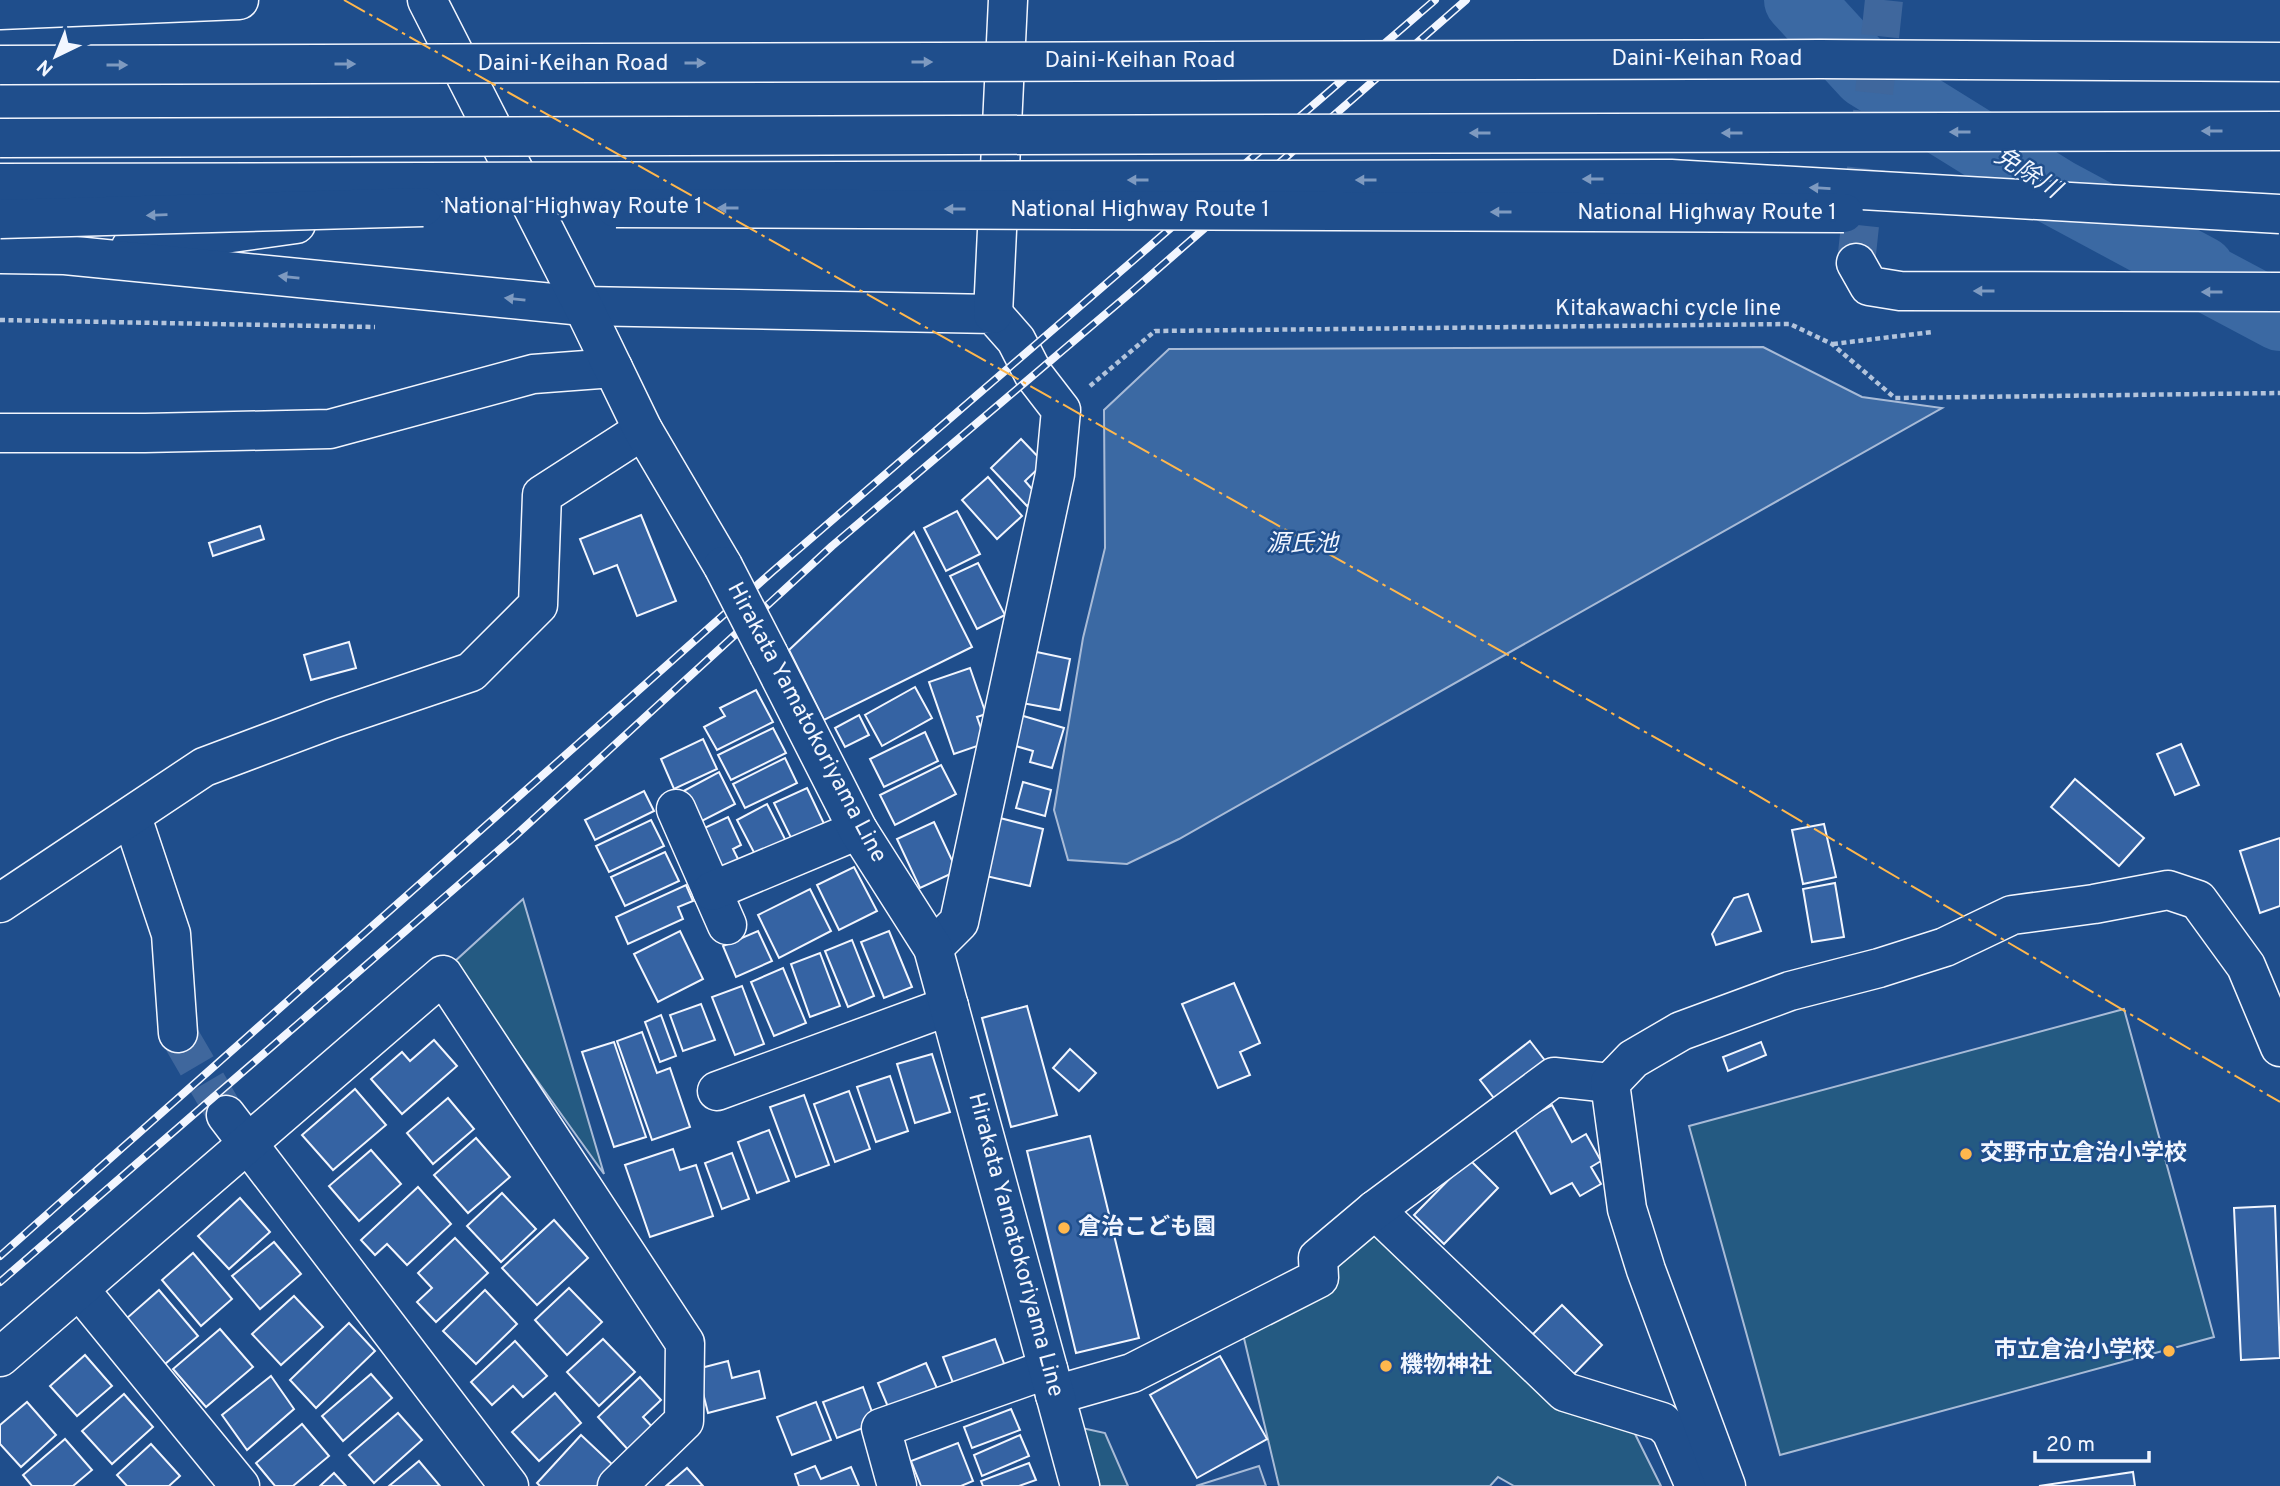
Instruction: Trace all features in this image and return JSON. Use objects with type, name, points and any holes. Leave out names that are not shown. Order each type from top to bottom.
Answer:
[{"type":"main road","points":[[0,10],[239,0]]},
{"type":"main road","name":"Hirakata Yamatokoriyama Line","points":[[427,0],[643,430],[723,566],[858,830],[933,948],[1080,1486]]},
{"type":"main road","points":[[933,948],[959,922],[1055,474],[1061,410],[1034,374],[1016,340],[993,314],[1008,0]]},
{"type":"main road","name":"Daini-Keihan Road","points":[[0,65],[1807,59],[2280,62]]},
{"type":"main road","points":[[0,138],[2280,131]]},
{"type":"main road","points":[[0,183],[1671,179],[2280,215]]},
{"type":"main road","points":[[65,256],[427,207]]},
{"type":"main road","name":"National Highway Route 1","points":[[0,219],[427,207],[2280,215]]},
{"type":"main road","points":[[0,254],[65,256],[583,306],[993,314]]},
{"type":"main road","points":[[1856,263],[1869,286],[1900,291],[2280,292]]},
{"type":"main road","points":[[0,432],[145,433],[330,429],[533,374],[613,368]]},
{"type":"main road","points":[[0,903],[204,767],[332,719],[471,672],[538,606],[542,495],[643,430]]},
{"type":"main road","points":[[676,810],[720,908],[858,830]]},
{"type":"main road","points":[[132,817],[171,934],[178,1033]]},
{"type":"main road","points":[[1610,1083],[1633,1059],[1681,1031],[1790,991],[1879,968],[1945,947],[2012,915],[2094,904],[2168,890],[2198,900],[2246,966],[2280,1046]]},
{"type":"main road","points":[[0,1357],[79,1289],[237,1129],[443,975],[685,1343],[684,1421],[617,1486]]},
{"type":"main road","points":[[717,1091],[949,1006]]},
{"type":"main road","points":[[897,1486],[881,1428],[1052,1382],[1132,1373],[1319,1278],[1318,1258],[1375,1210],[1554,1077],[1610,1083]]},
{"type":"main road","points":[[1610,1083],[1627,1209],[1646,1270],[1726,1486]]},
{"type":"main road","points":[[237,1129],[509,1486]]},
{"type":"main road","points":[[1375,1210],[1565,1392],[1662,1422],[1671,1431],[1695,1486]]},
{"type":"main road","points":[[79,1289],[240,1486]]},
{"type":"path","name":"Kitakawachi cycle line","points":[[1061,410],[1155,331],[1790,324],[1832,344],[1895,398],[2280,393]]},
{"type":"shaded area","points":[[523,899],[604,1174],[453,963]]},
{"type":"shaded area","points":[[2124,1009],[2214,1337],[1780,1455],[1689,1126]]},
{"type":"shaded area","name":"機物神社","points":[[1375,1231],[1632,1428],[1661,1486],[1514,1486],[1498,1477],[1490,1486],[1279,1486],[1243,1334],[1335,1258]]},
{"type":"shaded area","points":[[1082,1428],[1105,1433],[1128,1486],[1100,1486]]},
{"type":"shaded area","points":[[1259,1466],[1266,1486],[1196,1486]]},
{"type":"water","name":"源氏池","points":[[1763,347],[1862,397],[1942,408],[1179,839],[1127,864],[1068,860],[1054,810],[1083,638],[1105,548],[1104,410],[1169,349]]},
{"type":"building","points":[[1021,439],[1044,463],[1025,481],[1038,496],[1027,506],[991,468]]},
{"type":"building","points":[[988,477],[1022,516],[997,539],[962,500]]},
{"type":"building","points":[[957,511],[980,554],[946,571],[924,528]]},
{"type":"building","points":[[641,515],[676,601],[637,616],[617,565],[594,574],[580,539]]},
{"type":"building","points":[[260,526],[264,539],[213,556],[209,543]]},
{"type":"building","points":[[914,532],[972,647],[824,720],[789,650]]},
{"type":"building","points":[[978,563],[1005,615],[977,629],[950,576]]},
{"type":"building","points":[[349,642],[356,668],[311,680],[304,655]]},
{"type":"building","points":[[1032,651],[1070,659],[1060,710],[1022,703]]},
{"type":"building","points":[[970,668],[986,714],[977,717],[986,743],[954,754],[929,682]]},
{"type":"building","points":[[915,687],[932,718],[882,746],[865,715]]},
{"type":"building","points":[[756,690],[773,722],[717,750],[704,727],[725,716],[720,708]]},
{"type":"building","points":[[859,715],[869,735],[845,747],[835,728]]},
{"type":"building","points":[[1020,715],[1064,728],[1052,768],[1030,762],[1033,751],[1012,745]]},
{"type":"building","points":[[773,728],[786,753],[731,780],[718,755]]},
{"type":"building","points":[[925,732],[938,761],[884,787],[870,759]]},
{"type":"building","points":[[703,739],[717,769],[674,789],[661,759]]},
{"type":"building","points":[[2181,744],[2199,785],[2175,795],[2157,754]]},
{"type":"building","points":[[785,758],[797,783],[745,808],[733,784]]},
{"type":"building","points":[[941,765],[956,794],[895,825],[880,795]]},
{"type":"building","points":[[719,772],[735,804],[694,825],[678,794]]},
{"type":"building","points":[[2075,779],[2144,838],[2119,866],[2051,807]]},
{"type":"building","points":[[1023,782],[1051,790],[1045,816],[1016,808]]},
{"type":"building","points":[[807,788],[827,830],[795,846],[774,803]]},
{"type":"building","points":[[644,791],[654,811],[595,840],[585,820]]},
{"type":"building","points":[[767,804],[789,847],[759,862],[737,820]]},
{"type":"building","points":[[728,817],[741,845],[733,849],[741,865],[718,875],[698,831]]},
{"type":"building","points":[[1000,818],[1043,829],[1030,886],[986,876]]},
{"type":"building","points":[[651,820],[664,846],[609,872],[596,846]]},
{"type":"building","points":[[934,822],[957,871],[920,888],[897,839]]},
{"type":"building","points":[[1824,824],[1836,877],[1803,884],[1792,830]]},
{"type":"building","points":[[2280,838],[2280,906],[2260,913],[2240,851]]},
{"type":"building","points":[[665,852],[679,881],[625,906],[611,877]]},
{"type":"building","points":[[854,867],[877,911],[839,930],[817,885]]},
{"type":"building","points":[[1835,883],[1844,937],[1812,942],[1803,889]]},
{"type":"building","points":[[686,885],[693,901],[678,907],[683,919],[628,944],[616,917]]},
{"type":"building","points":[[810,889],[831,931],[779,958],[758,915]]},
{"type":"building","points":[[1748,894],[1761,931],[1716,945],[1712,934],[1734,898]]},
{"type":"building","points":[[680,931],[703,979],[658,1002],[634,954]]},
{"type":"building","points":[[758,931],[772,961],[736,977],[723,946]]},
{"type":"building","points":[[889,931],[912,987],[884,998],[861,942]]},
{"type":"building","points":[[852,940],[874,996],[848,1007],[825,951]]},
{"type":"building","points":[[820,953],[840,1006],[810,1017],[791,964]]},
{"type":"building","points":[[783,968],[806,1023],[774,1036],[751,982]]},
{"type":"building","points":[[1234,983],[1260,1043],[1240,1052],[1250,1075],[1218,1088],[1182,1004]]},
{"type":"building","points":[[742,986],[764,1044],[735,1055],[712,997]]},
{"type":"building","points":[[701,1004],[715,1040],[683,1051],[670,1015]]},
{"type":"building","points":[[1027,1006],[1057,1115],[1011,1127],[982,1018]]},
{"type":"building","points":[[661,1015],[676,1056],[660,1062],[645,1022]]},
{"type":"building","points":[[642,1032],[657,1073],[670,1068],[690,1127],[652,1140],[617,1041]]},
{"type":"building","points":[[434,1040],[457,1066],[402,1114],[371,1079],[402,1052],[410,1061]]},
{"type":"building","points":[[1530,1041],[1550,1067],[1500,1106],[1480,1080]]},
{"type":"building","points":[[614,1042],[646,1137],[614,1147],[582,1052]]},
{"type":"building","points":[[1761,1042],[1766,1055],[1728,1071],[1723,1057]]},
{"type":"building","points":[[1070,1049],[1096,1073],[1079,1091],[1053,1068]]},
{"type":"building","points":[[932,1054],[950,1112],[915,1123],[897,1064]]},
{"type":"building","points":[[890,1076],[908,1131],[876,1142],[857,1087]]},
{"type":"building","points":[[355,1089],[386,1125],[333,1170],[302,1135]]},
{"type":"building","points":[[849,1091],[870,1149],[835,1162],[814,1104]]},
{"type":"building","points":[[804,1095],[829,1165],[796,1177],[770,1107]]},
{"type":"building","points":[[448,1098],[474,1129],[433,1164],[407,1133]]},
{"type":"building","points":[[1552,1105],[1572,1142],[1586,1134],[1601,1161],[1591,1167],[1601,1184],[1580,1196],[1572,1183],[1551,1194],[1513,1126]]},
{"type":"building","points":[[769,1130],[789,1181],[757,1193],[738,1142]]},
{"type":"building","points":[[1090,1136],[1139,1338],[1076,1353],[1027,1151]]},
{"type":"building","points":[[476,1138],[510,1177],[468,1213],[434,1175]]},
{"type":"building","points":[[673,1149],[680,1170],[696,1165],[713,1216],[650,1237],[625,1165]]},
{"type":"building","points":[[371,1150],[401,1184],[359,1221],[329,1186]]},
{"type":"building","points":[[732,1153],[749,1199],[722,1209],[705,1163]]},
{"type":"building","points":[[1469,1159],[1498,1188],[1444,1244],[1414,1215]]},
{"type":"building","points":[[418,1187],[451,1224],[407,1265],[387,1244],[375,1255],[361,1240]]},
{"type":"building","points":[[502,1193],[536,1229],[501,1262],[467,1226]]},
{"type":"building","points":[[240,1198],[270,1232],[229,1269],[198,1236]]},
{"type":"building","points":[[2275,1206],[2280,1358],[2241,1360],[2234,1208]]},
{"type":"building","points":[[554,1220],[588,1258],[537,1305],[502,1268]]},
{"type":"building","points":[[455,1238],[488,1273],[436,1322],[417,1302],[432,1288],[418,1273]]},
{"type":"building","points":[[274,1242],[301,1274],[260,1309],[232,1276]]},
{"type":"building","points":[[193,1253],[232,1299],[201,1326],[162,1280]]},
{"type":"building","points":[[569,1288],[602,1322],[567,1355],[535,1320]]},
{"type":"building","points":[[159,1290],[198,1336],[165,1364],[127,1318]]},
{"type":"building","points":[[485,1290],[517,1324],[476,1364],[443,1331]]},
{"type":"building","points":[[294,1296],[323,1327],[281,1365],[252,1334]]},
{"type":"building","points":[[1562,1305],[1602,1345],[1571,1377],[1531,1336]]},
{"type":"building","points":[[349,1323],[375,1351],[316,1408],[290,1380]]},
{"type":"building","points":[[220,1329],[253,1367],[206,1407],[173,1369]]},
{"type":"building","points":[[603,1339],[635,1372],[599,1406],[567,1372]]},
{"type":"building","points":[[995,1339],[1006,1369],[955,1388],[943,1357]]},
{"type":"building","points":[[515,1341],[547,1376],[523,1397],[513,1386],[492,1405],[471,1382]]},
{"type":"building","points":[[85,1355],[112,1386],[77,1416],[50,1386]]},
{"type":"building","points":[[1220,1356],[1267,1439],[1197,1478],[1150,1395]]},
{"type":"building","points":[[728,1361],[732,1378],[759,1371],[765,1398],[708,1413],[697,1369]]},
{"type":"building","points":[[926,1363],[939,1393],[891,1414],[878,1383]]},
{"type":"building","points":[[371,1374],[392,1398],[343,1441],[322,1416]]},
{"type":"building","points":[[271,1376],[294,1409],[247,1450],[222,1415]]},
{"type":"building","points":[[640,1377],[661,1400],[643,1417],[656,1431],[632,1454],[598,1417]]},
{"type":"building","points":[[863,1387],[876,1423],[837,1438],[823,1402]]},
{"type":"building","points":[[555,1393],[581,1423],[539,1461],[512,1432]]},
{"type":"building","points":[[124,1394],[153,1427],[112,1464],[82,1431]]},
{"type":"building","points":[[27,1402],[56,1435],[21,1467],[0,1444],[0,1425]]},
{"type":"building","points":[[816,1402],[831,1440],[792,1455],[777,1417]]},
{"type":"building","points":[[1011,1409],[1020,1430],[972,1448],[964,1427]]},
{"type":"building","points":[[398,1413],[422,1440],[374,1483],[349,1455]]},
{"type":"building","points":[[302,1424],[329,1456],[293,1486],[275,1486],[256,1463]]},
{"type":"building","points":[[581,1435],[615,1467],[597,1486],[540,1486],[537,1483]]},
{"type":"building","points":[[1020,1435],[1029,1456],[982,1476],[974,1455]]},
{"type":"building","points":[[65,1439],[92,1470],[73,1486],[32,1486],[23,1475]]},
{"type":"building","points":[[958,1443],[973,1481],[961,1486],[921,1486],[911,1461]]},
{"type":"building","points":[[151,1444],[180,1476],[169,1486],[127,1486],[117,1475]]},
{"type":"building","points":[[419,1461],[440,1486],[389,1486]]},
{"type":"building","points":[[1029,1463],[1036,1480],[1019,1486],[983,1486],[981,1481]]},
{"type":"building","points":[[815,1466],[821,1479],[851,1467],[859,1486],[799,1486],[795,1474]]},
{"type":"building","points":[[687,1468],[703,1486],[666,1486]]},
{"type":"building","points":[[2133,1472],[2135,1486],[2039,1486]]},
{"type":"building","points":[[334,1473],[346,1486],[320,1486]]},
{"type":"waterway","name":"免除川","points":[[1798,0],[1866,74],[2056,192],[2201,270],[2201,275],[2280,317]]},
{"type":"tunnel","points":[[1856,263],[1884,0]]},
{"type":"tunnel","points":[[178,1033],[226,1115]]},
{"type":"railway","points":[[0,1256],[772,572],[1435,0]]},
{"type":"railway","points":[[0,1282],[514,837],[832,546],[1135,289],[1466,0]]},
{"type":"power","points":[[344,0],[1743,787],[2280,1102]]},
{"type":"place","name":"交野市立倉治小学校","points":[[1966,1154]]},
{"type":"place","name":"倉治こども園","points":[[1064,1228]]},
{"type":"place","name":"市立倉治小学校","points":[[2169,1351]]},
{"type":"place","name":"機物神社","points":[[1386,1366]]}]
